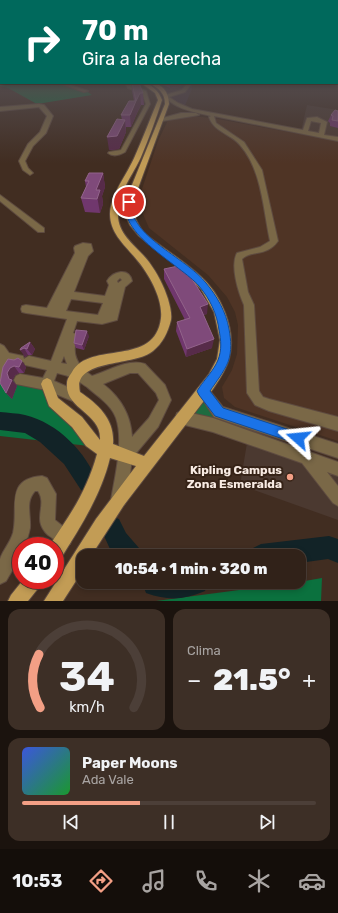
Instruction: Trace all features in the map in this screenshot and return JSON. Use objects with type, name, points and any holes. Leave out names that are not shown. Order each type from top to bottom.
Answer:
[{"type":"main road","points":[[64,538],[89,499],[101,467],[107,431],[100,417],[87,404],[75,396],[72,382],[78,372],[88,364],[128,357],[143,351],[157,341],[163,331],[166,316],[164,302],[158,287],[144,262],[120,234],[116,226],[114,215],[117,200],[137,158],[157,107]]},
{"type":"main road","points":[[53,601],[118,502],[203,391],[223,361],[226,344],[222,318],[214,300],[202,284],[185,268],[143,236],[134,226],[129,213],[129,202],[162,119],[163,107]]},
{"type":"main road","points":[[47,384],[53,402],[77,422],[91,441],[105,449],[125,454],[147,464]]},
{"type":"main road","points":[[17,601],[27,589]]},
{"type":"street","points":[[0,109],[19,107]]},
{"type":"street","points":[[30,173],[25,169],[22,161],[30,145],[43,133],[51,119],[43,107]]},
{"type":"street","points":[[111,152],[119,153],[123,151],[146,107]]},
{"type":"street","points":[[184,107],[191,110],[338,139]]},
{"type":"street","points":[[162,119],[181,115],[212,117],[271,128],[287,129]]},
{"type":"street","points":[[212,117],[214,124],[242,143],[259,170],[274,241],[270,247],[264,250],[245,253],[240,255],[238,259],[243,292],[249,305],[253,393],[260,401],[269,405],[338,424]]},
{"type":"street","points":[[305,133],[309,119],[317,119],[324,122],[321,136]]},
{"type":"street","points":[[0,197],[41,230]]},
{"type":"street","points":[[55,313],[72,274]]},
{"type":"street","points":[[26,309],[102,320],[113,301],[63,294]]},
{"type":"street","points":[[47,384],[78,316]]},
{"type":"street","points":[[65,346],[78,372],[90,383],[105,393],[115,404],[122,416],[125,454],[118,502]]},
{"type":"street","points":[[12,368],[53,368],[78,372]]},
{"type":"street","points":[[12,368],[75,396]]},
{"type":"street","points":[[90,383],[130,368],[141,368],[160,389],[165,400],[161,411],[125,454]]},
{"type":"street","points":[[203,391],[219,412],[338,451]]},
{"type":"street","points":[[213,425],[219,412]]},
{"type":"street","points":[[182,418],[213,425],[338,469]]},
{"type":"street","points":[[298,438],[302,457],[338,498]]},
{"type":"street","points":[[21,537],[23,518],[20,504],[24,490],[31,484],[42,484],[48,491],[50,501],[46,514],[48,524],[63,537]]},
{"type":"street","points":[[0,575],[12,554]]},
{"type":"shaded area","points":[[307,107],[320,107],[338,110],[338,138],[301,131]]},
{"type":"shaded area","points":[[190,116],[212,118],[338,141],[338,441],[235,407],[224,398],[222,387],[232,370],[237,354],[238,325],[235,312],[227,297],[208,275],[149,228],[139,205],[141,192],[158,141],[168,120]]},
{"type":"shaded area","name":"Kipling Campus Zona Esmeralda","points":[[248,437],[338,469],[338,520],[240,485]]},
{"type":"green space","points":[[0,377],[46,385],[98,447],[0,436]]},
{"type":"green space","points":[[203,391],[219,412],[213,425],[182,418]]},
{"type":"green space","points":[[322,578],[321,601],[156,601],[246,589],[306,589],[306,581]]},
{"type":"building","points":[[126,107],[133,107],[130,115],[121,115]]},
{"type":"building","points":[[335,110],[338,111],[338,121],[332,120],[333,116],[331,115]]},
{"type":"building","points":[[117,119],[125,120],[117,136],[107,137]]},
{"type":"building","points":[[89,173],[103,173],[96,190],[100,190],[97,199],[81,198],[89,181],[85,181]]},
{"type":"building","points":[[183,265],[208,304],[200,307],[214,339],[187,349],[177,322],[190,318],[164,269]]},
{"type":"building","points":[[76,330],[87,331],[82,345],[74,343]]},
{"type":"building","points":[[30,342],[27,349],[24,348],[20,350],[21,348]]},
{"type":"building","points":[[18,358],[22,361],[19,367],[14,366],[10,368],[7,373],[9,379],[12,380],[6,393],[0,383],[3,367],[8,359],[14,360]]},
{"type":"waterway","points":[[0,421],[25,424],[38,429],[47,435],[71,457],[88,483]]},
{"type":"waterway","points":[[111,527],[118,541],[125,549]]},
{"type":"waterway","points":[[306,550],[329,547],[338,551]]},
{"type":"place","name":"Kipling Campus Zona Esmeralda","points":[[290,477]]},
{"type":"route","points":[[129,202],[129,213],[134,226],[143,236],[185,268],[202,284],[214,300],[222,318],[226,344],[223,361],[203,391],[219,412],[298,438]]}]
